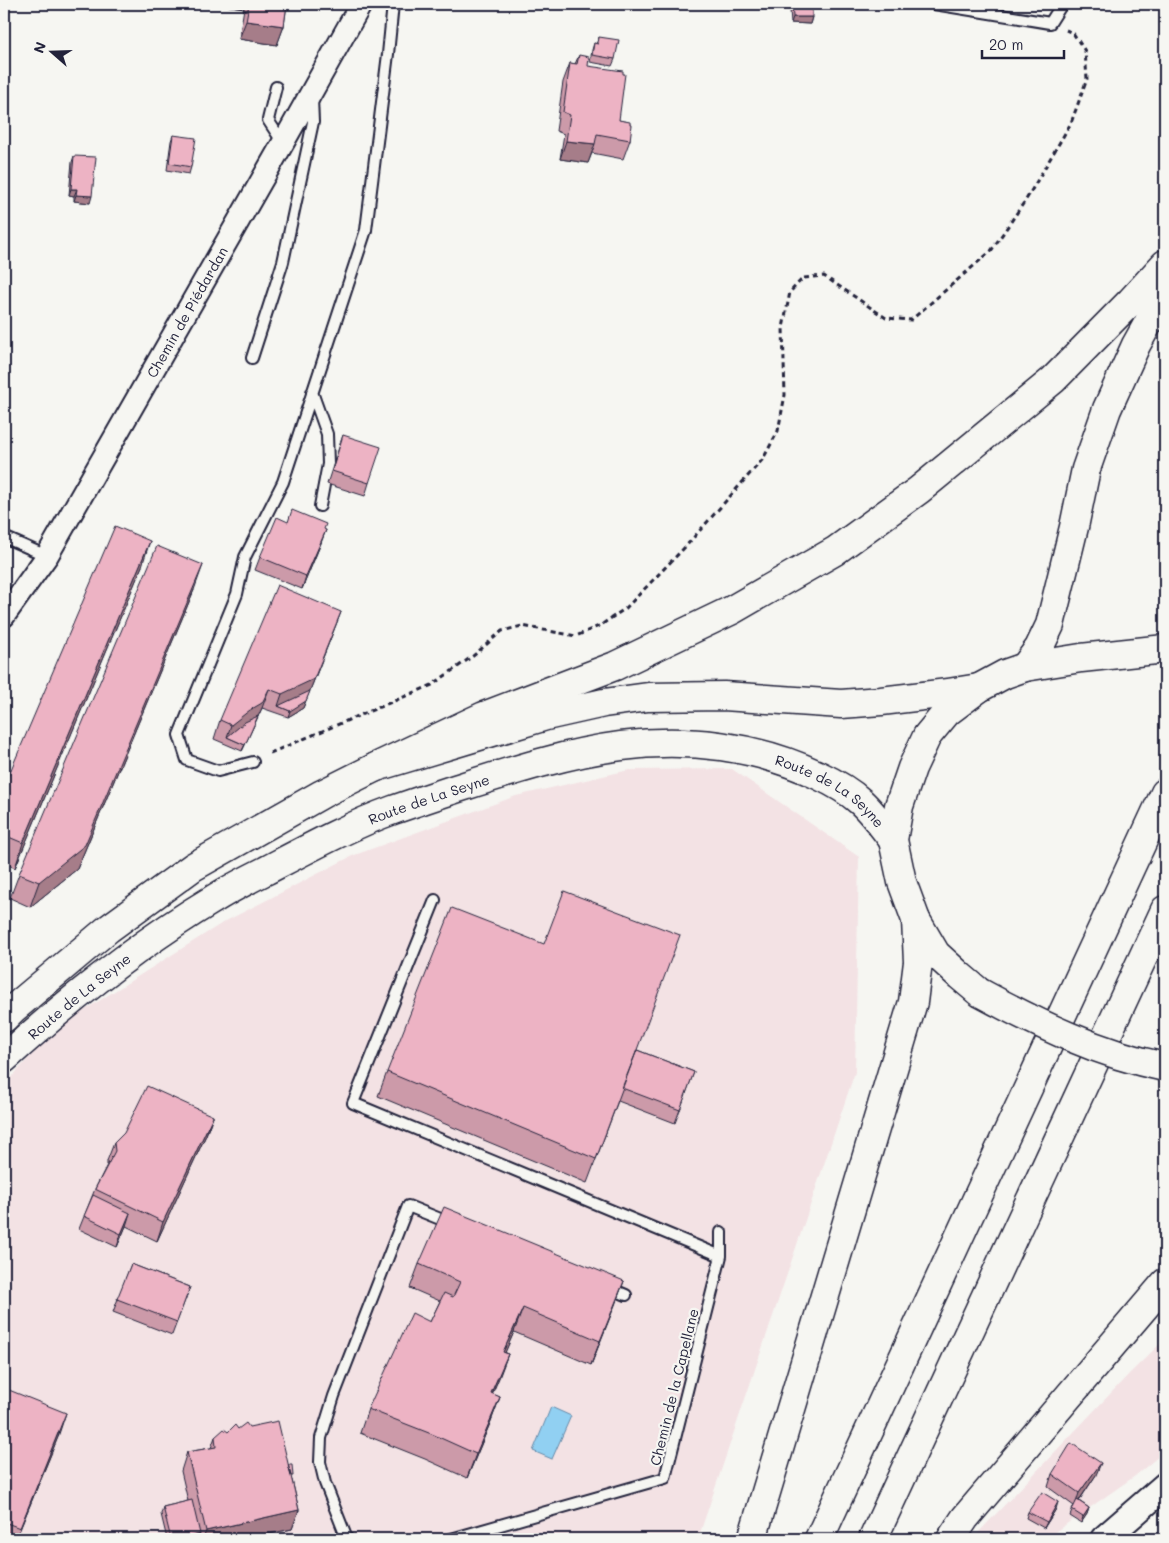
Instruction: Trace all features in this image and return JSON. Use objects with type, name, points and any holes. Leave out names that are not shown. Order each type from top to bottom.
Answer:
[{"type":"main road","points":[[4,1018],[108,929],[193,867],[322,794],[484,716],[615,666],[732,610],[835,551],[919,490],[1054,380],[1165,264]]},
{"type":"main road","points":[[1025,667],[1040,648],[1050,624],[1074,528],[1086,469],[1107,409],[1136,345],[1165,294]]},
{"type":"main road","points":[[1153,650],[1081,658],[1025,667],[1005,674],[979,688],[947,712],[927,736],[908,778],[899,806],[893,840],[902,882],[916,920],[936,954],[979,992],[1060,1034],[1150,1064],[1165,1067]]},
{"type":"main road","points":[[376,767],[546,716],[612,702],[648,698],[724,696],[841,704],[881,701],[979,688]]},
{"type":"main road","name":"Route de La Seyne","points":[[4,1059],[54,1013],[136,950],[213,899],[315,844],[391,811],[479,781],[562,757],[620,746],[668,742],[704,744],[754,752],[797,765],[836,784],[860,801],[880,822],[893,840]]},
{"type":"main road","points":[[819,1539],[1165,793]]},
{"type":"main road","points":[[873,1539],[1165,910]]},
{"type":"main road","points":[[752,1539],[914,1002],[918,962],[916,920]]},
{"type":"main road","points":[[951,1539],[965,1518],[1165,1283]]},
{"type":"street","name":"Chemin de Piédardan","points":[[4,616],[47,556],[283,143],[360,4]]},
{"type":"street","points":[[1104,1539],[1165,1486]]},
{"type":"lane","points":[[254,762],[218,771],[186,760],[179,735],[237,594],[245,557],[283,482],[366,230],[393,4]]},
{"type":"lane","points":[[934,4],[1050,23],[1062,4]]},
{"type":"lane","points":[[276,87],[268,120],[283,143]]},
{"type":"lane","points":[[252,358],[283,262],[313,122],[312,90]]},
{"type":"lane","points":[[312,392],[327,434],[328,464],[320,506]]},
{"type":"lane","points":[[6,538],[47,556]]},
{"type":"lane","points":[[435,900],[353,1103],[721,1256]]},
{"type":"lane","points":[[347,1539],[327,1490],[320,1462],[322,1438],[334,1396],[408,1206],[463,1228]]},
{"type":"lane","name":"Chemin de la Capellane","points":[[452,1539],[665,1478],[721,1256],[721,1232]]},
{"type":"lane","points":[[599,1284],[626,1295]]},
{"type":"path","points":[[254,762],[270,753],[432,685],[473,656],[502,631],[522,626],[576,636],[602,625],[626,608],[686,546],[763,460],[778,431],[785,394],[783,328],[790,292],[802,278],[824,276],[886,318],[911,320],[991,252],[1027,198],[1071,123],[1086,78],[1085,51],[1073,33],[1050,23]]},
{"type":"shaded area","points":[[732,769],[859,857],[855,1072],[698,1539],[4,1539],[4,1086],[53,1030],[224,922],[352,856],[516,796],[629,770]]},
{"type":"shaded area","points":[[1165,1339],[1165,1451],[1135,1476],[1045,1539],[997,1539],[977,1534],[1130,1373]]},
{"type":"water","points":[[551,1407],[571,1416],[552,1459],[533,1451]]},
{"type":"building","points":[[249,4],[287,4],[284,26],[246,21]]},
{"type":"building","points":[[792,4],[812,4],[812,17],[793,17]]},
{"type":"building","points":[[599,37],[619,40],[615,59],[592,55],[594,43],[598,44]]},
{"type":"building","points":[[579,55],[589,57],[588,66],[623,71],[623,74],[625,74],[619,120],[630,122],[632,125],[630,140],[597,134],[595,144],[566,141],[570,115],[563,112],[570,63],[577,64]]},
{"type":"building","points":[[173,135],[196,138],[191,167],[169,163]]},
{"type":"building","points":[[74,156],[96,157],[92,196],[76,195],[77,189],[71,189]]},
{"type":"building","points":[[343,435],[381,447],[369,483],[332,471]]},
{"type":"building","points":[[292,510],[326,524],[324,529],[326,530],[306,576],[260,557],[277,517],[288,522]]},
{"type":"building","points":[[115,526],[150,541],[23,843],[4,835],[4,786]]},
{"type":"building","points":[[157,546],[203,565],[85,845],[39,882],[19,874]]},
{"type":"building","points":[[277,585],[341,612],[314,679],[282,694],[269,689],[262,703],[231,725],[220,720]]},
{"type":"building","points":[[310,691],[306,701],[290,711],[278,706]]},
{"type":"building","points":[[258,716],[245,745],[227,737],[245,722]]},
{"type":"building","points":[[564,891],[680,935],[596,1159],[387,1072],[452,908],[544,944]]},
{"type":"building","points":[[637,1050],[694,1072],[680,1110],[622,1088]]},
{"type":"building","points":[[147,1086],[213,1116],[163,1222],[95,1189],[115,1151],[114,1143],[124,1133]]},
{"type":"building","points":[[93,1195],[130,1213],[121,1234],[84,1216]]},
{"type":"building","points":[[444,1207],[624,1281],[600,1341],[523,1308],[503,1352],[508,1354],[491,1393],[500,1397],[476,1454],[368,1409],[412,1313],[430,1322],[444,1293],[453,1297],[460,1282],[419,1264]]},
{"type":"building","points":[[131,1264],[190,1287],[177,1322],[117,1299]]},
{"type":"building","points":[[4,1388],[66,1413],[20,1528],[4,1522]]},
{"type":"building","points":[[278,1421],[299,1510],[206,1531],[187,1452],[216,1447],[215,1437],[224,1429],[228,1432],[235,1425],[238,1429],[246,1423],[249,1427]]},
{"type":"building","points":[[1071,1443],[1101,1463],[1079,1493],[1052,1474]]},
{"type":"building","points":[[288,1465],[292,1465],[293,1476],[291,1476]]},
{"type":"building","points":[[1042,1492],[1058,1502],[1047,1522],[1028,1512]]},
{"type":"building","points":[[192,1500],[200,1534],[188,1537],[188,1539],[171,1539],[163,1507]]},
{"type":"building","points":[[1077,1500],[1089,1508],[1083,1517],[1072,1510]]}]
